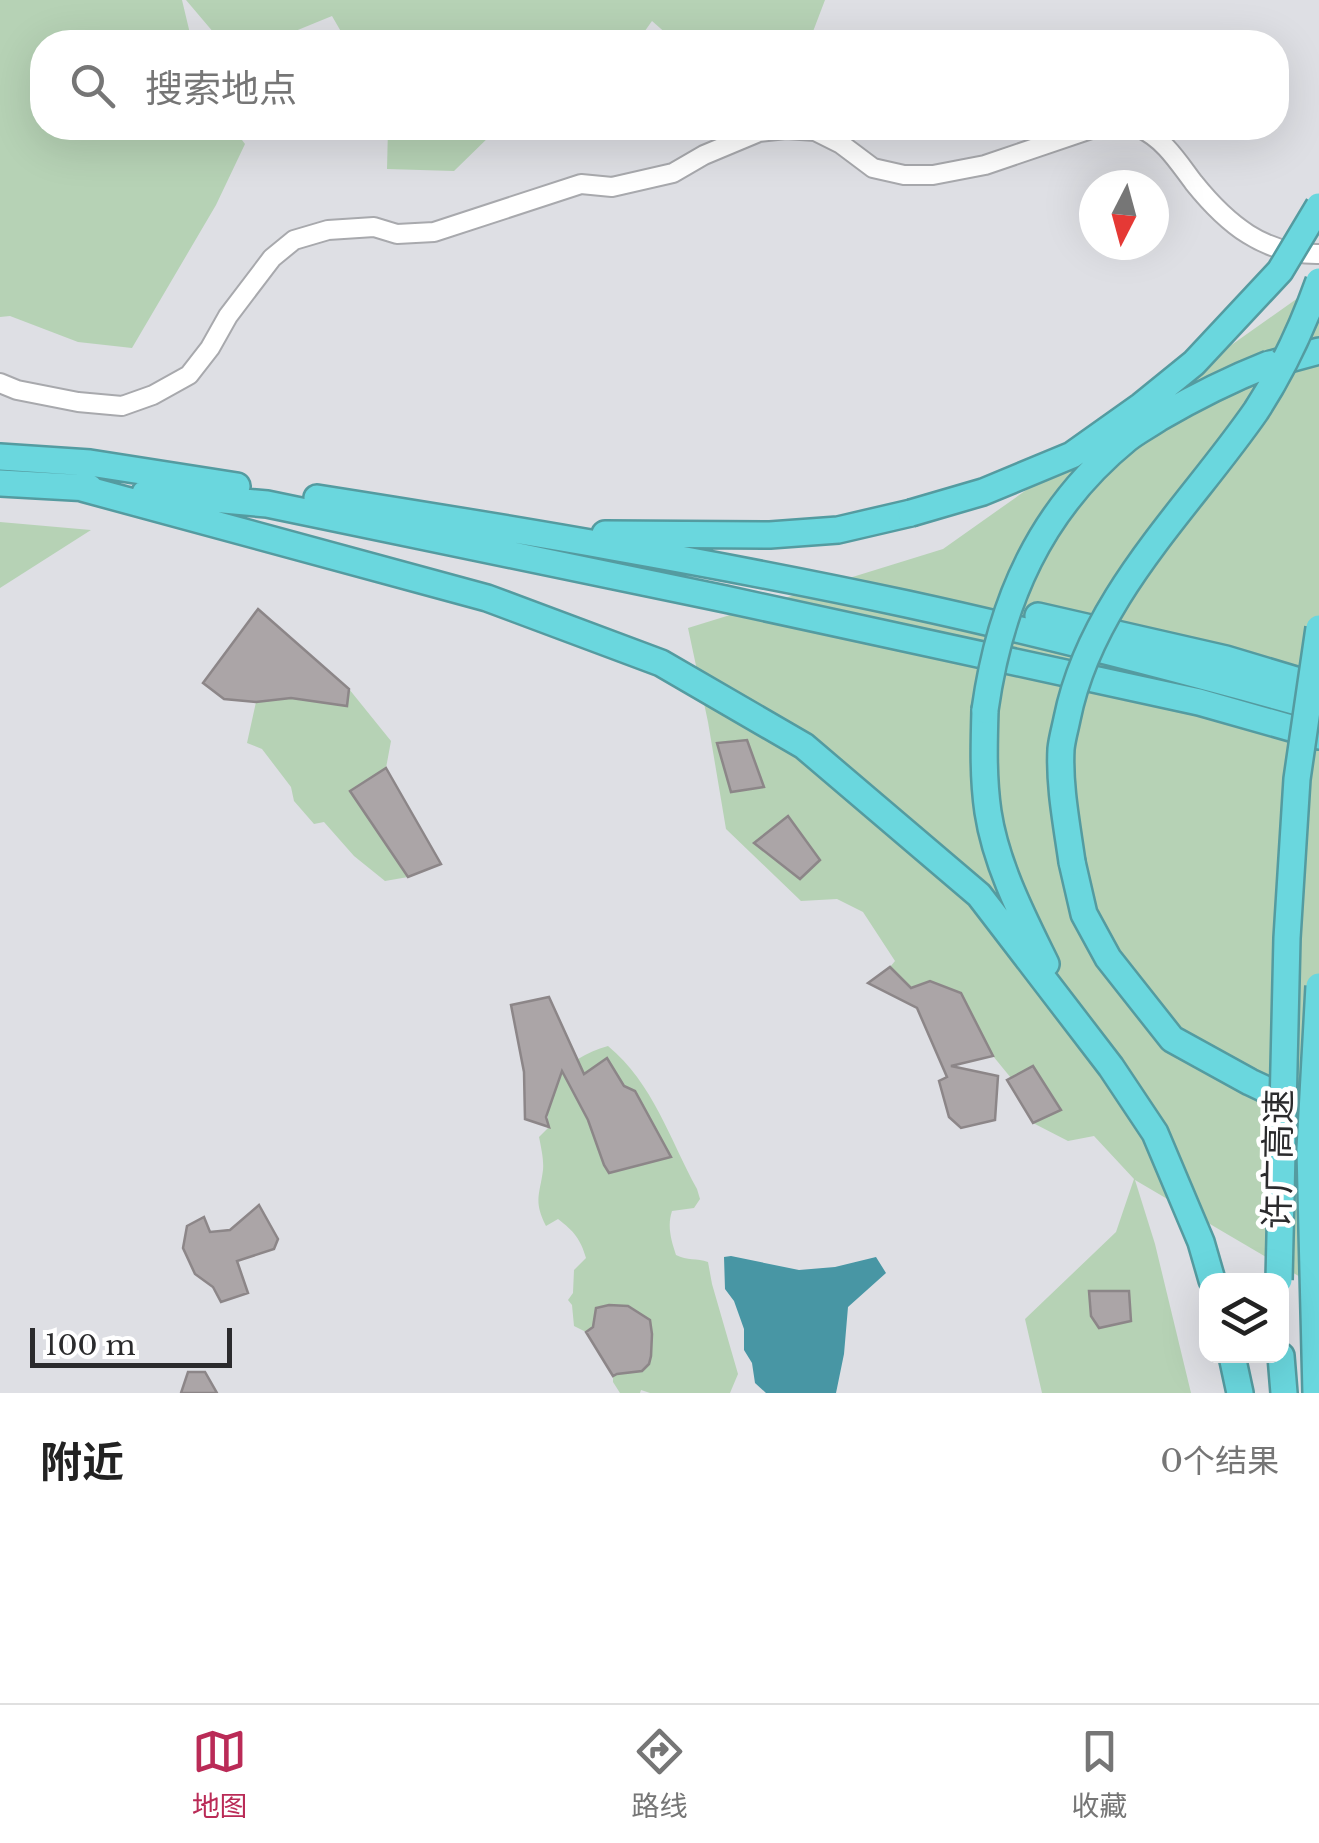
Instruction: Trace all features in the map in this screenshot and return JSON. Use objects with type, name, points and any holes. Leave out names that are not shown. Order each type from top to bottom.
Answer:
[{"type":"highway","points":[[535,534],[770,535],[838,530],[983,492],[1072,455],[1194,363],[1280,270],[1319,206]]},
{"type":"highway","points":[[1319,281],[1284,362],[1259,406],[1131,576],[1096,635],[1072,694],[1061,748],[1072,862],[1084,914],[1108,958],[1172,1038],[1250,1082],[1319,1110]]},
{"type":"highway","points":[[1070,1014],[1010,890],[988,814],[985,710],[1001,626],[1022,572],[1048,525],[1128,438],[1225,382],[1270,364],[1319,351]]},
{"type":"highway","points":[[0,457],[90,463],[692,561],[1064,640],[1319,708]]},
{"type":"highway","points":[[0,482],[267,504],[1199,702],[1319,736]]},
{"type":"highway","points":[[78,487],[487,598],[661,663],[804,746],[979,894],[1111,1067],[1155,1133],[1210,1273]]},
{"type":"highway","points":[[918,606],[1024,613],[1226,660],[1319,687]]},
{"type":"highway","points":[[1279,1273],[1287,938],[1297,779],[1319,628]]},
{"type":"highway","points":[[1199,702],[1319,749]]},
{"type":"highway","name":"许广高速","points":[[1316,1393],[1310,1149],[1319,986]]},
{"type":"highway","points":[[1234,1363],[1240,1393]]},
{"type":"highway","points":[[1282,1363],[1284,1391]]},
{"type":"street","points":[[0,383],[78,402],[122,406],[153,395],[189,375],[272,258],[294,240],[328,230],[374,227],[397,234],[434,232],[581,184],[612,187],[672,173],[741,140]]},
{"type":"street","points":[[833,140],[872,168],[904,176],[985,165],[1059,140]]},
{"type":"street","points":[[1160,140],[1215,208],[1247,233],[1270,248],[1319,254]]},
{"type":"green space","points":[[0,0],[182,0],[189,30],[30,30],[30,140],[242,140],[245,144],[216,205],[132,348],[78,342],[10,316],[0,317]]},
{"type":"green space","points":[[186,0],[825,0],[814,30],[662,30],[652,21],[646,30],[340,30],[332,16],[298,30],[211,30]]},
{"type":"green space","points":[[388,140],[486,140],[454,171],[387,169]]},
{"type":"green space","points":[[1319,283],[1319,1288],[1135,1180],[1155,1244],[1191,1393],[1042,1393],[1025,1319],[1116,1232],[1134,1179],[1094,1136],[1068,1141],[1033,1123],[1060,1110],[1030,1068],[1011,1078],[993,1056],[960,992],[930,981],[911,988],[890,967],[895,961],[863,912],[837,899],[801,901],[726,829],[688,628],[943,549]]},
{"type":"green space","points":[[0,522],[91,530],[0,588]]},
{"type":"green space","points":[[349,689],[391,741],[386,768],[350,791],[408,877],[385,881],[354,856],[324,822],[314,824],[294,801],[291,787],[262,749],[247,743],[256,702],[291,698],[346,706]]},
{"type":"green space","points":[[608,1046],[649,1095],[697,1189],[700,1199],[694,1208],[672,1211],[670,1233],[676,1255],[708,1262],[738,1374],[730,1393],[620,1393],[613,1376],[649,1364],[650,1321],[628,1306],[597,1308],[593,1327],[586,1332],[574,1326],[568,1300],[573,1293],[574,1270],[586,1258],[568,1228],[558,1219],[546,1226],[542,1217],[538,1198],[543,1170],[539,1137],[549,1127],[557,1080],[552,1080],[578,1059]]},
{"type":"water","points":[[724,1257],[799,1270],[835,1267],[876,1257],[886,1273],[848,1307],[836,1393],[766,1393],[755,1383],[752,1363],[744,1350],[744,1329],[725,1289]]},
{"type":"building","points":[[258,609],[349,689],[347,706],[291,698],[256,702],[224,699],[203,683]]},
{"type":"building","points":[[747,740],[764,787],[731,792],[717,743]]},
{"type":"building","points":[[386,768],[441,864],[408,877],[350,791]]},
{"type":"building","points":[[788,816],[820,860],[800,879],[754,843]]},
{"type":"building","points":[[890,967],[911,988],[930,981],[961,993],[993,1056],[951,1066],[998,1076],[995,1120],[961,1128],[949,1117],[939,1081],[947,1077],[917,1008],[868,983]]},
{"type":"building","points":[[549,997],[584,1074],[607,1058],[624,1086],[635,1091],[671,1157],[609,1173],[588,1120],[562,1071],[546,1117],[549,1127],[525,1119],[524,1072],[511,1005]]},
{"type":"building","points":[[1033,1066],[1061,1110],[1033,1123],[1007,1080]]},
{"type":"building","points":[[259,1205],[278,1239],[274,1249],[237,1261],[248,1293],[221,1302],[213,1287],[195,1274],[183,1248],[187,1226],[204,1217],[210,1232],[230,1230]]},
{"type":"building","points":[[1089,1291],[1129,1291],[1131,1321],[1099,1328],[1091,1316]]},
{"type":"building","points":[[628,1306],[650,1320],[651,1356],[642,1371],[613,1376],[586,1332],[593,1327],[596,1308]]},
{"type":"building","points":[[188,1372],[205,1372],[217,1393],[181,1393]]}]
